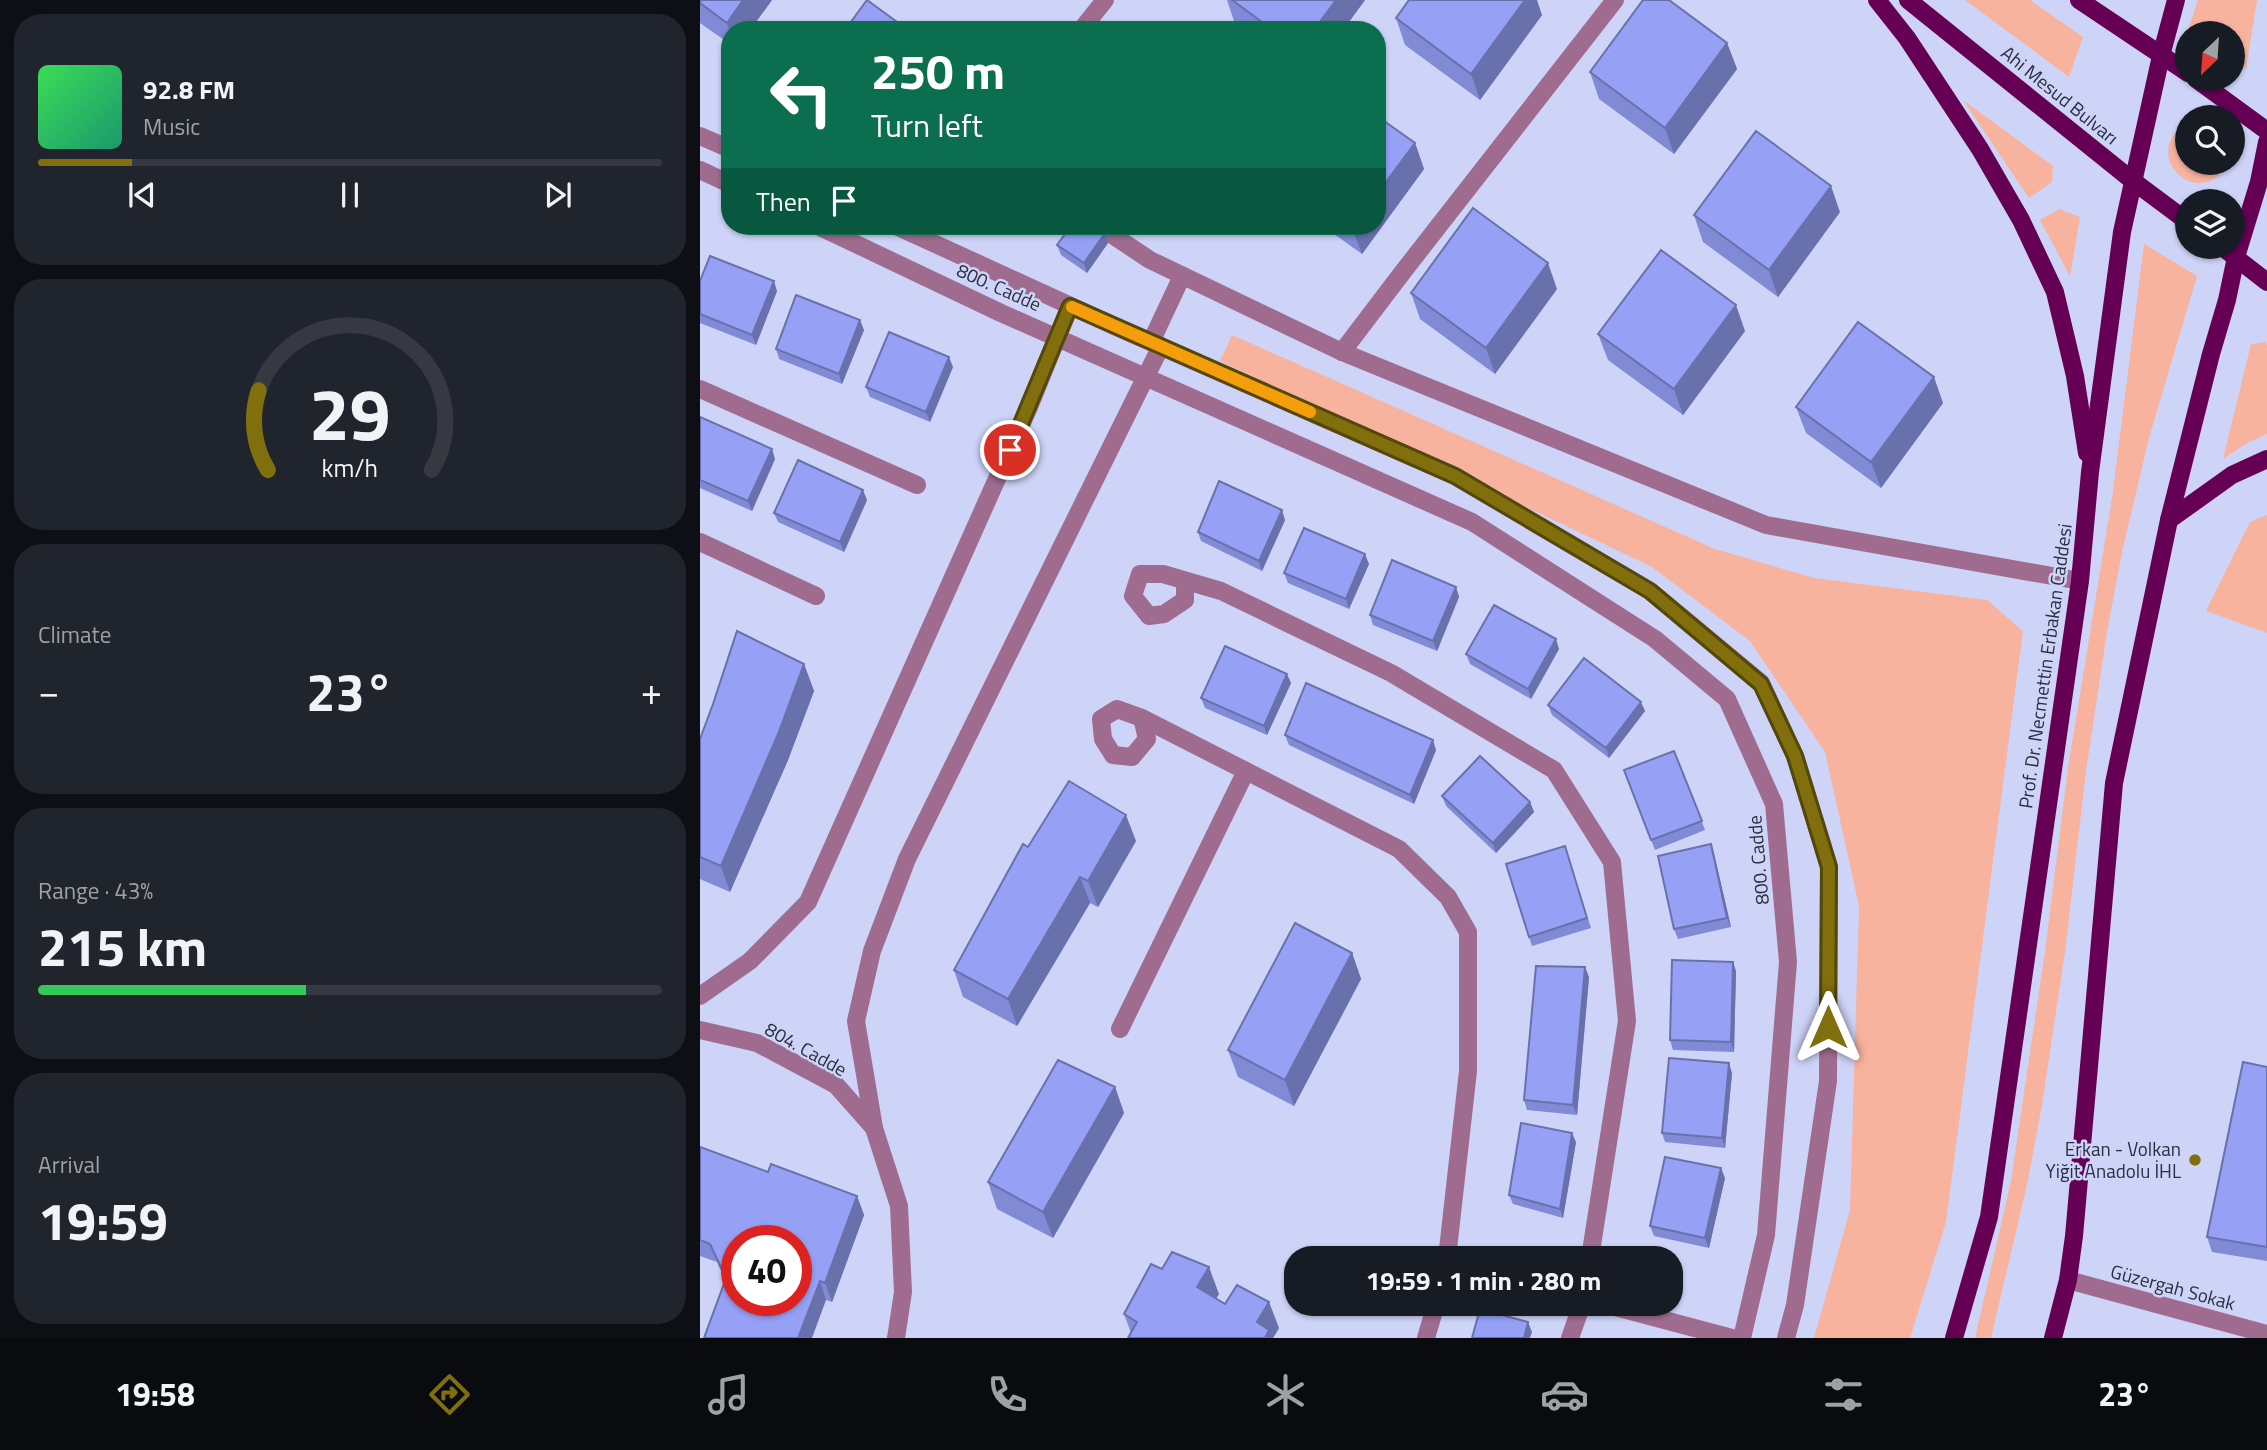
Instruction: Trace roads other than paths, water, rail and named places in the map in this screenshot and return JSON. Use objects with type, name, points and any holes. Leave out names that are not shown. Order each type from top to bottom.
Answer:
[{"type":"main road","points":[[1877,0],[1908,38],[1980,149],[2021,220],[2055,292],[2074,376],[2090,472]]},
{"type":"main road","name":"Ahi Mesud Bulvarı","points":[[1908,0],[2175,212]]},
{"type":"main road","points":[[2079,0],[2175,65]]},
{"type":"main road","name":"Prof. Dr. Necmettin Erbakan Caddesi","points":[[1954,1338],[1989,1217],[2080,581],[2090,472],[2122,232],[2176,0]]},
{"type":"main road","points":[[2212,91],[2267,131]]},
{"type":"main road","points":[[2245,215],[2259,182],[2267,142]]},
{"type":"main road","points":[[2053,1338],[2068,1280],[2074,1236],[2114,783],[2169,520],[2227,300],[2229,259]]},
{"type":"main road","points":[[2238,259],[2267,282]]},
{"type":"main road","points":[[2169,520],[2232,475],[2267,459]]},
{"type":"street","points":[[1088,21],[1105,0]]},
{"type":"street","points":[[1342,352],[1615,0]]},
{"type":"street","points":[[700,136],[721,145]]},
{"type":"street","points":[[700,171],[721,180]]},
{"type":"street","name":"800. Cadde","points":[[837,235],[1001,313],[1472,522],[1655,639],[1727,699],[1774,804],[1788,962],[1766,1235],[1742,1338]]},
{"type":"street","name":"800. Cadde","points":[[929,235],[1070,306],[1455,476],[1650,591],[1761,684],[1795,756],[1829,867],[1828,1081],[1795,1305],[1786,1338]]},
{"type":"street","points":[[1112,235],[1150,260],[1342,352],[1766,525],[2080,581]]},
{"type":"street","points":[[874,1128],[856,1021],[872,951],[907,859],[1146,377],[1182,275]]},
{"type":"street","points":[[700,996],[750,961],[808,902],[1029,407],[1070,306]]},
{"type":"street","points":[[700,389],[916,485]]},
{"type":"street","points":[[700,542],[816,596]]},
{"type":"street","points":[[1185,581],[1221,591],[1391,673],[1554,770],[1612,862],[1627,1021],[1592,1246]]},
{"type":"street","points":[[1143,719],[1399,849],[1448,897],[1468,932],[1468,1071],[1448,1246]]},
{"type":"street","points":[[1120,1028],[1246,771]]},
{"type":"street","name":"804. Cadde","points":[[700,1030],[757,1043],[836,1086],[874,1128],[899,1206],[903,1292],[896,1338]]},
{"type":"street","name":"Güzergah Sokak","points":[[2068,1280],[2267,1335]]},
{"type":"street","points":[[1426,1338],[1432,1316]]},
{"type":"street","points":[[1570,1338],[1578,1316]]},
{"type":"street","points":[[1649,1316],[1732,1338]]},
{"type":"place","name":"Erkan - Volkan Yiğit Anadolu İHL","points":[[2195,1160]]}]
